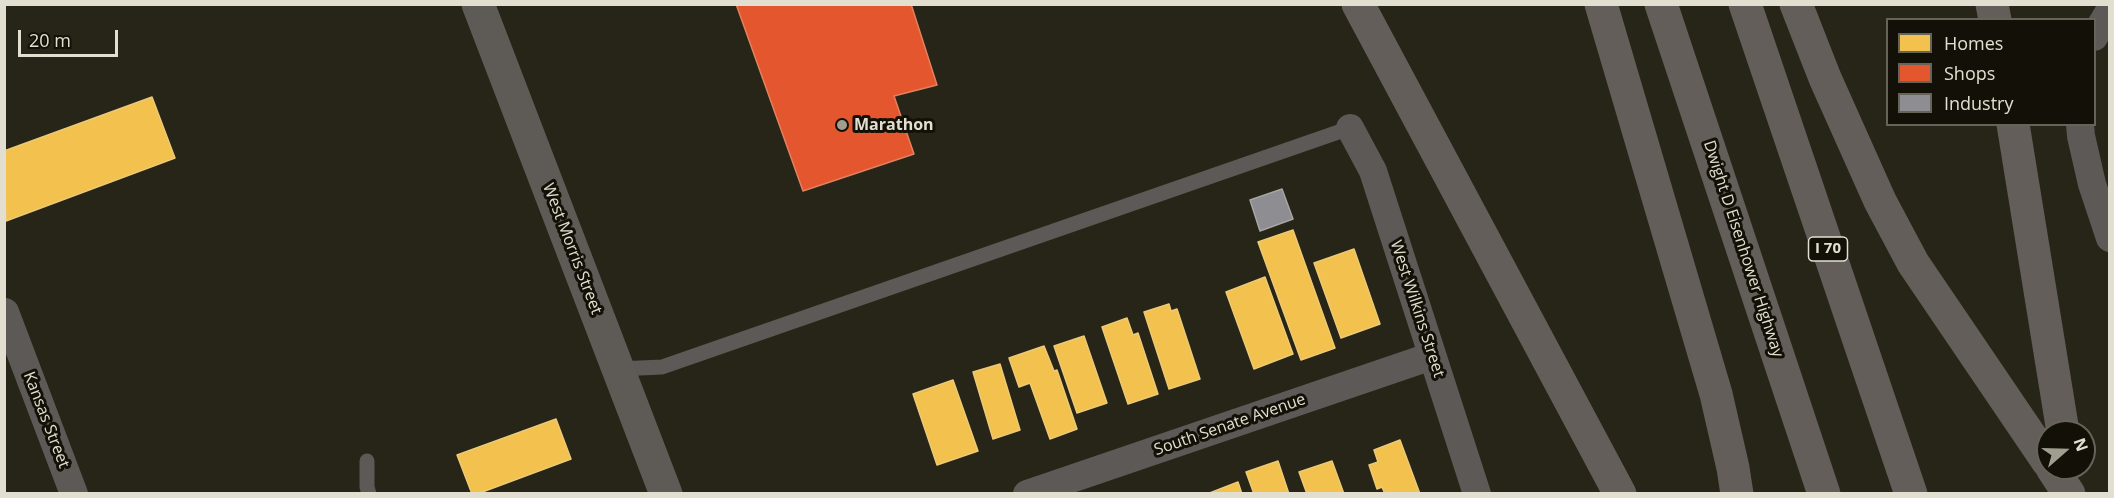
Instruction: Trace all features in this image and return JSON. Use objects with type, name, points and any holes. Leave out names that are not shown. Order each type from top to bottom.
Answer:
[{"type":"highway","points":[[1358,4],[1620,494]]},
{"type":"highway","points":[[1601,4],[1716,394],[1737,494]]},
{"type":"highway","name":"Dwight D Eisenhower Highway","points":[[1661,4],[1824,494]]},
{"type":"highway","name":"I 70","points":[[1745,4],[1911,494]]},
{"type":"highway","points":[[1796,4],[1825,78],[1880,201],[1914,263],[2036,444]]},
{"type":"highway","points":[[2013,126],[2061,420]]},
{"type":"highway","points":[[2061,480],[2071,494]]},
{"type":"main road","name":"West Morris Street","points":[[478,4],[666,494]]},
{"type":"street","points":[[2080,126],[2092,184],[2109,238]]},
{"type":"street","name":"West Wilkins Street","points":[[1350,128],[1374,171],[1477,494]]},
{"type":"street","name":"Kansas Street","points":[[5,312],[74,494]]},
{"type":"street","name":"South Senate Avenue","points":[[1027,494],[1432,356]]},
{"type":"lane","points":[[618,369],[662,367],[1350,128]]},
{"type":"lane","points":[[366,460],[366,487],[369,494]]},
{"type":"building: Homes","points":[[152,97],[175,158],[6,221],[4,151]]},
{"type":"building: Homes","points":[[1293,230],[1335,348],[1301,360],[1258,242]]},
{"type":"building: Homes","points":[[1354,249],[1380,324],[1341,338],[1314,263]]},
{"type":"building: Homes","points":[[1265,277],[1293,354],[1254,369],[1226,292]]},
{"type":"building: Homes","points":[[1169,304],[1171,311],[1177,309],[1200,379],[1169,389],[1144,312]]},
{"type":"building: Homes","points":[[1127,318],[1133,335],[1138,333],[1158,394],[1128,404],[1102,327]]},
{"type":"building: Homes","points":[[1084,336],[1107,403],[1077,413],[1054,346]]},
{"type":"building: Homes","points":[[1044,346],[1054,371],[1057,370],[1077,429],[1050,439],[1030,383],[1019,387],[1009,358]]},
{"type":"building: Homes","points":[[1000,364],[1020,430],[993,439],[973,372]]},
{"type":"building: Homes","points":[[953,380],[978,451],[937,465],[913,394]]},
{"type":"building: Homes","points":[[556,419],[571,459],[472,494],[457,455]]},
{"type":"building: Homes","points":[[1400,440],[1420,494],[1385,494],[1382,487],[1377,489],[1369,465],[1378,462],[1374,450]]},
{"type":"building: Homes","points":[[1278,461],[1289,494],[1254,494],[1246,472]]},
{"type":"building: Homes","points":[[1332,461],[1344,494],[1307,494],[1299,472]]},
{"type":"building: Homes","points":[[1238,482],[1242,494],[1207,494]]},
{"type":"building: Shops","name":"Marathon","points":[[736,4],[911,4],[937,85],[894,96],[914,154],[803,191]]},
{"type":"building: Industry","points":[[1282,189],[1293,219],[1260,231],[1250,200]]},
{"type":"place","name":"Marathon","points":[[842,125]]}]
